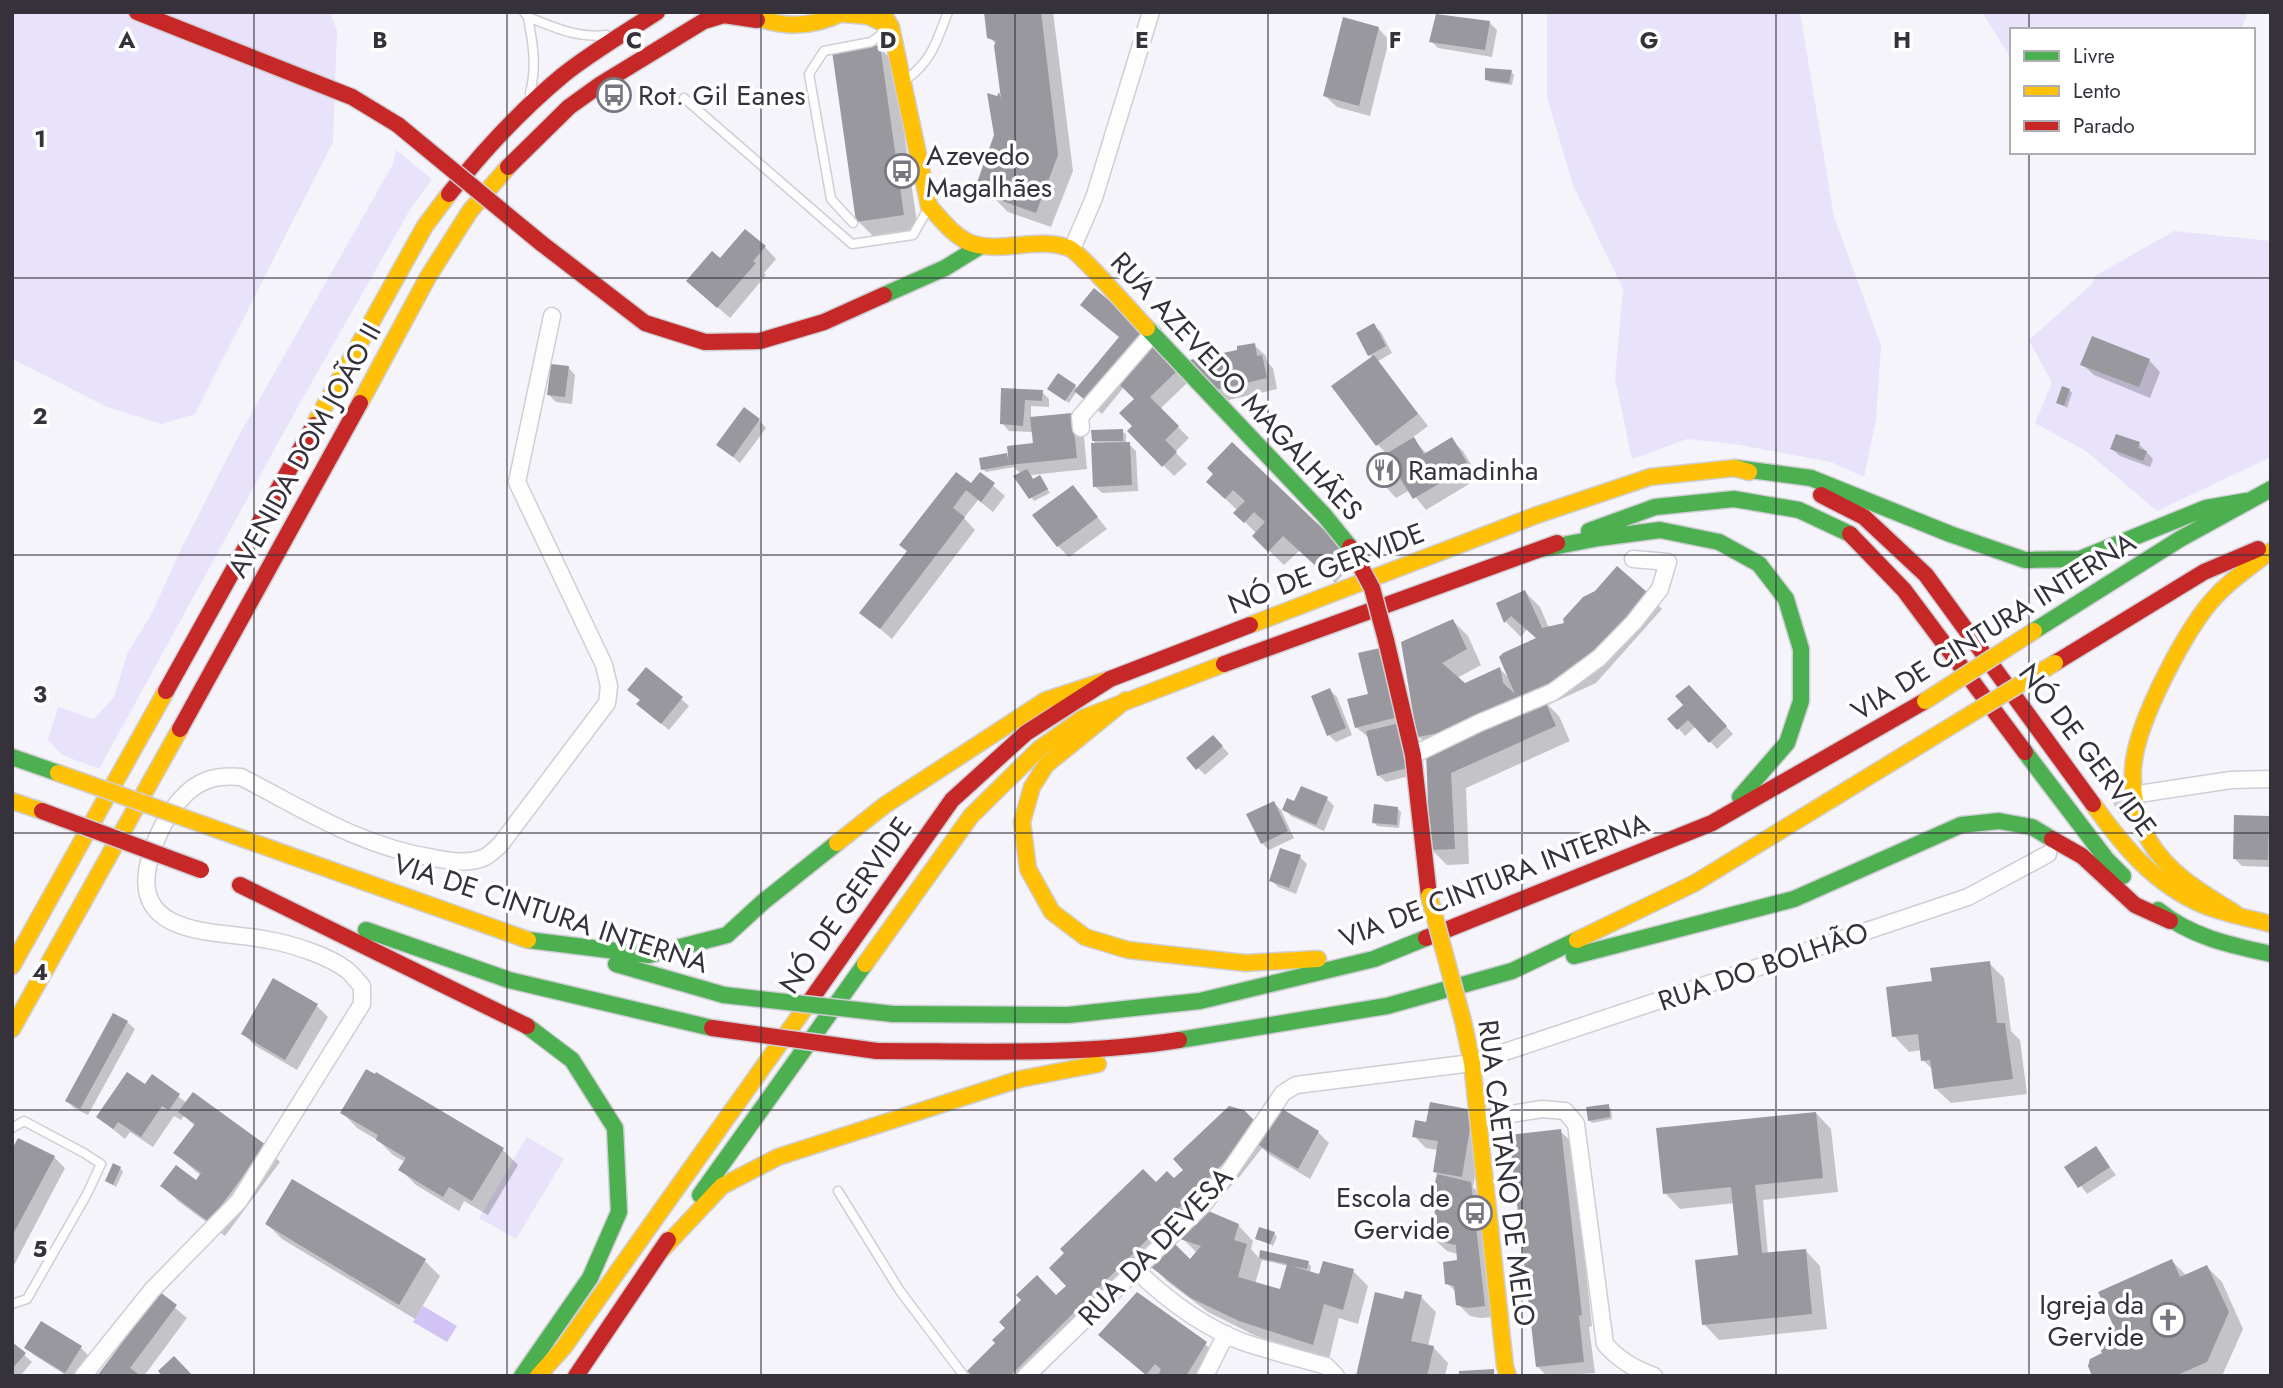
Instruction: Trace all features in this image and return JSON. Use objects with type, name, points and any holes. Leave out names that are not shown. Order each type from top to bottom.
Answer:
[{"type":"main road","points":[[137,12],[352,97],[398,125],[541,243],[645,323],[705,342],[760,341],[824,322],[945,268],[978,247]]},
{"type":"main road","name":"AVENIDA DOM JOÃO II","points":[[12,966],[425,226],[482,152],[525,110],[564,75],[657,12]]},
{"type":"main road","points":[[882,12],[891,27],[929,206],[959,238],[978,247]]},
{"type":"main road","points":[[844,13],[868,16],[891,27]]},
{"type":"main road","name":"AVENIDA DOM JOÃO II","points":[[12,1029],[268,571],[428,277],[470,211],[521,152],[569,107],[601,84],[704,21],[724,15],[751,16],[786,27],[816,25],[844,13]]},
{"type":"main road","name":"RUA AZEVEDO MAGALHÃES","points":[[978,247],[999,248],[1044,243],[1059,244],[1072,249],[1337,529],[1350,547],[1372,588],[1413,755],[1429,896]]},
{"type":"main road","points":[[1735,468],[1811,478],[1950,534],[2025,560],[2080,559],[2206,508],[2246,501]]},
{"type":"main road","name":"NÓ DE GERVIDE","points":[[538,1376],[564,1346],[952,800],[1026,733],[1110,679],[1562,506],[1650,477],[1735,468],[1806,488],[1864,517],[1926,575],[2123,846],[2170,888],[2205,906],[2271,924]]},
{"type":"main road","name":"VIA DE CINTURA INTERNA","points":[[12,758],[527,940],[723,995],[893,1014],[1068,1015],[1200,1001],[1374,959],[1712,824],[1925,701],[2246,501],[2271,489]]},
{"type":"main road","name":"NÓ DE GERVIDE","points":[[576,1376],[658,1254],[971,816],[1039,749],[1083,718],[1126,700],[1655,507],[1734,499],[1799,510],[1853,536],[1904,590],[2107,860],[2170,921],[2216,941],[2271,954]]},
{"type":"main road","points":[[1542,549],[1660,530],[1719,542],[1759,564],[1786,599],[1801,649],[1801,701],[1787,743],[1751,788],[1712,824]]},
{"type":"main road","points":[[1512,971],[1695,883],[2204,572],[2271,544]]},
{"type":"main road","points":[[2235,913],[2164,861],[2143,829],[2133,794],[2134,757],[2161,689],[2185,643],[2215,596],[2271,551]]},
{"type":"main road","points":[[527,940],[649,954],[727,935],[763,902],[885,805],[1046,700],[1110,679]]},
{"type":"main road","points":[[1126,700],[1046,765],[1032,786],[1022,822],[1027,869],[1052,912],[1085,937],[1128,950],[1245,963],[1310,958],[1374,959]]},
{"type":"main road","points":[[12,801],[509,980],[712,1028],[877,1051],[1063,1051],[1149,1045],[1387,1006],[1794,899],[1961,825],[1999,821],[2032,827],[2082,856],[2135,905],[2170,921]]},
{"type":"main road","points":[[240,885],[528,1026],[572,1060],[615,1128],[619,1212],[590,1278],[522,1376]]},
{"type":"main road","name":"RUA CAETANO DE MELO","points":[[1429,896],[1472,1063],[1508,1376]]},
{"type":"main road","points":[[658,1254],[722,1186],[778,1157],[1020,1079],[1095,1065],[1149,1045]]},
{"type":"street","points":[[1072,249],[1094,198],[1151,12]]},
{"type":"street","points":[[83,1376],[152,1290],[239,1200],[362,1004],[362,986],[347,970],[316,954],[269,940],[196,932],[165,918],[150,901],[146,879],[160,827],[181,799],[202,781],[221,775],[241,777],[358,838],[402,853],[459,862],[484,858],[499,845],[607,703],[609,686],[604,665],[517,482],[552,316]]},
{"type":"street","points":[[1081,428],[1080,417],[1153,333]]},
{"type":"street","points":[[1413,755],[1553,692],[1599,658],[1634,622],[1660,589],[1668,562],[1633,559]]},
{"type":"street","points":[[2145,793],[2231,780],[2271,779]]},
{"type":"street","name":"RUA DO BOLHÃO","points":[[1472,1063],[1968,897],[2048,854]]},
{"type":"street","name":"RUA DA DEVESA","points":[[1026,1376],[1202,1206],[1229,1172],[1283,1093],[1296,1085],[1472,1063]]},
{"type":"street","points":[[1479,1119],[1542,1109],[1565,1111],[1576,1124],[1605,1344],[1618,1358],[1633,1368],[1654,1376]]},
{"type":"street","points":[[1136,1270],[1182,1310],[1226,1334],[1243,1342],[1326,1366],[1336,1375]]},
{"type":"street","points":[[1205,1376],[1226,1334]]},
{"type":"lane","points":[[904,81],[928,59],[948,12]]},
{"type":"lane","points":[[526,15],[566,32],[590,37],[628,32]]},
{"type":"lane","points":[[525,110],[534,76],[534,52],[526,15]]},
{"type":"lane","points":[[853,223],[831,199],[809,74],[824,51],[871,42],[891,27]]},
{"type":"lane","points":[[684,98],[852,244],[913,235],[929,206]]},
{"type":"lane","points":[[12,1128],[24,1121],[101,1164],[87,1194],[27,1299],[12,1304]]},
{"type":"lane","points":[[838,1191],[900,1291],[964,1376]]},
{"type":"shaded area","points":[[12,12],[330,12],[337,31],[333,142],[195,414],[162,424],[107,407],[12,359]]},
{"type":"shaded area","points":[[1547,12],[1800,12],[1834,217],[1881,345],[1876,420],[1864,477],[1831,462],[1734,444],[1687,439],[1632,459],[1615,379],[1623,289],[1573,185],[1547,97]]},
{"type":"shaded area","points":[[1982,12],[2248,12],[2242,28],[2010,28],[2010,57]]},
{"type":"shaded area","points":[[396,150],[432,179],[411,208],[296,410],[99,769],[62,755],[48,740],[58,707],[94,719],[114,697],[127,654],[152,613],[238,437],[393,164]]},
{"type":"shaded area","points":[[2174,231],[2271,241],[2271,457],[2157,511],[2086,451],[2035,423],[2052,383],[2029,340],[2092,284],[2095,276]]},
{"type":"shaded area","points":[[527,1137],[564,1159],[516,1239],[479,1218]]},
{"type":"shaded area","points":[[423,1306],[457,1326],[447,1342],[413,1322]]},
{"type":"building","points":[[984,12],[1041,12],[1058,155],[1036,213],[991,197],[996,183],[995,174],[987,195],[974,191],[994,135],[987,93],[997,96],[999,92],[1001,99],[994,46],[996,41],[987,38]]},
{"type":"building","points":[[1436,14],[1490,21],[1485,50],[1429,42]]},
{"type":"building","points":[[1343,17],[1379,27],[1359,106],[1323,96]]},
{"type":"building","points":[[880,45],[904,215],[856,222],[832,51]]},
{"type":"building","points":[[1485,68],[1512,70],[1509,83],[1485,80]]},
{"type":"building","points":[[745,229],[766,246],[753,261],[756,263],[717,308],[686,281],[712,251],[720,258]]},
{"type":"building","points":[[1094,288],[1149,333],[1090,404],[1074,391],[1119,337],[1080,305]]},
{"type":"building","points":[[1374,323],[1386,346],[1368,356],[1356,333]]},
{"type":"building","points":[[2092,336],[2150,359],[2139,387],[2080,365]]},
{"type":"building","points":[[1255,343],[1257,356],[1262,355],[1267,378],[1211,391],[1185,361],[1237,350],[1237,346]]},
{"type":"building","points":[[1151,345],[1177,371],[1150,397],[1179,426],[1165,440],[1177,452],[1162,467],[1127,431],[1132,426],[1119,413],[1134,399],[1115,380]]},
{"type":"building","points":[[1374,355],[1418,414],[1376,446],[1331,386]]},
{"type":"building","points":[[551,364],[569,366],[565,397],[547,395]]},
{"type":"building","points":[[1058,373],[1076,385],[1065,401],[1047,389]]},
{"type":"building","points":[[2062,386],[2070,389],[2064,406],[2056,403]]},
{"type":"building","points":[[1001,388],[1043,390],[1042,401],[1025,400],[1023,426],[1000,424]]},
{"type":"building","points":[[744,407],[760,419],[733,457],[716,445]]},
{"type":"building","points":[[1072,413],[1077,458],[1009,465],[1007,446],[1033,443],[1030,417]]},
{"type":"building","points":[[1123,429],[1123,441],[1092,441],[1091,430]]},
{"type":"building","points":[[2116,434],[2140,442],[2138,448],[2147,451],[2143,461],[2110,449]]},
{"type":"building","points":[[1414,437],[1424,454],[1452,437],[1469,466],[1413,499],[1400,478],[1383,488],[1369,464]]},
{"type":"building","points":[[1130,442],[1132,485],[1093,487],[1091,443]]},
{"type":"building","points":[[1232,442],[1341,546],[1319,569],[1283,536],[1268,552],[1252,536],[1265,522],[1254,512],[1244,523],[1233,513],[1245,501],[1233,490],[1225,499],[1206,482],[1213,474],[1207,468]]},
{"type":"building","points":[[1007,453],[1009,465],[981,470],[979,458]]},
{"type":"building","points":[[1027,469],[1033,479],[1040,475],[1048,489],[1029,499],[1013,476]]},
{"type":"building","points":[[956,472],[971,483],[980,472],[995,483],[981,502],[966,490],[953,508],[965,517],[880,629],[859,613],[907,551],[899,545]]},
{"type":"building","points":[[1073,485],[1098,517],[1057,547],[1032,515]]},
{"type":"building","points":[[1617,566],[1648,593],[1580,669],[1439,733],[1417,737],[1401,642],[1453,619],[1467,649],[1442,663],[1465,683],[1500,667],[1503,683],[1515,694],[1499,657],[1536,638],[1511,616],[1504,623],[1496,603],[1525,590],[1542,628],[1564,623],[1563,619],[1583,597],[1595,591]]},
{"type":"building","points":[[1380,648],[1398,717],[1355,728],[1347,699],[1368,694],[1358,653]]},
{"type":"building","points":[[646,667],[683,697],[661,724],[636,704],[640,700],[627,690]]},
{"type":"building","points":[[1689,685],[1727,726],[1709,743],[1688,720],[1677,730],[1667,719],[1683,705],[1675,696]]},
{"type":"building","points":[[1330,688],[1346,728],[1327,736],[1311,696]]},
{"type":"building","points":[[1544,699],[1556,726],[1451,773],[1455,849],[1430,850],[1426,752]]},
{"type":"building","points":[[1396,724],[1407,768],[1377,776],[1366,731]]},
{"type":"building","points":[[1213,735],[1223,746],[1196,770],[1186,758]]},
{"type":"building","points":[[1301,786],[1328,797],[1316,825],[1282,810],[1287,798],[1294,801]]},
{"type":"building","points":[[1274,801],[1288,831],[1261,844],[1246,814]]},
{"type":"building","points":[[1374,804],[1398,807],[1397,825],[1372,823]]},
{"type":"building","points":[[2234,815],[2269,816],[2268,860],[2233,859]]},
{"type":"building","points":[[1280,848],[1301,855],[1289,888],[1269,881]]},
{"type":"building","points":[[1990,961],[1997,1023],[2005,1023],[2013,1079],[1934,1089],[1930,1060],[1921,1061],[1918,1034],[1892,1037],[1886,987],[1932,981],[1930,968]]},
{"type":"building","points":[[273,978],[318,1004],[285,1060],[241,1034]]},
{"type":"building","points":[[113,1013],[128,1021],[80,1109],[65,1101]]},
{"type":"building","points":[[366,1069],[375,1074],[376,1072],[504,1148],[472,1201],[449,1187],[443,1197],[398,1170],[406,1158],[376,1140],[378,1135],[340,1113]]},
{"type":"building","points":[[127,1072],[145,1084],[152,1074],[180,1094],[169,1110],[162,1106],[141,1137],[118,1122],[113,1129],[96,1117]]},
{"type":"building","points":[[193,1092],[266,1145],[209,1222],[160,1186],[176,1165],[196,1180],[201,1173],[173,1153],[195,1124],[178,1112]]},
{"type":"building","points":[[1430,1102],[1473,1110],[1462,1177],[1433,1172],[1438,1141],[1412,1137],[1415,1120],[1426,1122]]},
{"type":"building","points":[[1609,1104],[1610,1117],[1588,1121],[1586,1107]]},
{"type":"building","points":[[1229,1106],[1244,1110],[1256,1122],[1222,1165],[1010,1376],[972,1376],[967,1371],[995,1343],[992,1340],[1005,1328],[999,1322],[1021,1300],[1016,1295],[1037,1275],[1056,1295],[1066,1286],[1049,1268],[1064,1253],[1060,1249],[1143,1169],[1156,1182],[1167,1171],[1174,1178],[1183,1170],[1173,1159]]},
{"type":"building","points":[[1279,1107],[1319,1131],[1298,1169],[1257,1144]]},
{"type":"building","points":[[1816,1112],[1823,1178],[1755,1185],[1762,1253],[1806,1249],[1812,1314],[1702,1325],[1695,1260],[1738,1255],[1731,1187],[1663,1194],[1656,1128]]},
{"type":"building","points":[[1561,1129],[1582,1315],[1579,1316],[1584,1362],[1536,1367],[1509,1135]]},
{"type":"building","points":[[18,1138],[55,1156],[12,1236],[12,1149]]},
{"type":"building","points":[[2096,1146],[2110,1167],[2078,1188],[2064,1167]]},
{"type":"building","points":[[113,1163],[121,1167],[113,1185],[105,1181]]},
{"type":"building","points":[[1437,1174],[1471,1182],[1485,1306],[1468,1308],[1456,1305],[1454,1286],[1445,1284],[1443,1262],[1457,1260],[1456,1245],[1433,1240],[1436,1227],[1433,1191]]},
{"type":"building","points":[[292,1179],[426,1259],[399,1305],[265,1224]]},
{"type":"building","points":[[1206,1210],[1239,1224],[1234,1240],[1247,1244],[1238,1277],[1280,1289],[1287,1264],[1259,1258],[1260,1250],[1309,1261],[1307,1269],[1291,1266],[1319,1274],[1323,1261],[1354,1269],[1343,1310],[1324,1304],[1313,1345],[1239,1321],[1191,1298],[1151,1267],[1175,1244],[1190,1259],[1201,1246],[1180,1239]]},
{"type":"building","points":[[1259,1227],[1275,1232],[1270,1244],[1255,1239]]},
{"type":"building","name":"Igreja da Gervide","points":[[2172,1259],[2180,1277],[2207,1265],[2229,1312],[2207,1362],[2175,1376],[2092,1376],[2088,1366],[2090,1359],[2102,1353],[2094,1336],[2114,1327],[2098,1292]]},
{"type":"building","points":[[1405,1291],[1422,1295],[1411,1341],[1434,1346],[1427,1376],[1356,1376],[1375,1292],[1403,1299]]},
{"type":"building","points":[[160,1292],[177,1305],[130,1368],[141,1376],[97,1376]]},
{"type":"building","points":[[1137,1292],[1207,1342],[1186,1376],[1158,1376],[1161,1369],[1155,1364],[1146,1375],[1098,1335]]},
{"type":"building","points":[[41,1321],[82,1346],[65,1373],[24,1348]]},
{"type":"building","points":[[12,1342],[26,1353],[12,1369]]},
{"type":"building","points":[[174,1356],[193,1376],[162,1376],[158,1371]]},
{"type":"building","points":[[1494,1369],[1494,1376],[1459,1376],[1459,1371]]},
{"type":"tunnel","points":[[2095,820],[2112,808],[2140,795]]},
{"type":"traffic: fast","points":[[884,295],[945,268],[979,247]]},
{"type":"traffic: fast","points":[[1147,328],[1324,515],[1350,547]]},
{"type":"traffic: fast","points":[[1735,468],[1811,478],[1950,534],[2025,560],[2080,559],[2206,508],[2246,501]]},
{"type":"traffic: fast","points":[[2034,631],[2180,539],[2271,489]]},
{"type":"traffic: fast","points":[[1589,531],[1655,507],[1734,499],[1799,510],[1850,534]]},
{"type":"traffic: fast","points":[[1542,549],[1660,530],[1719,542],[1759,564],[1786,599],[1801,649],[1801,701],[1787,743],[1740,797]]},
{"type":"traffic: fast","points":[[2025,752],[2107,860],[2123,876]]},
{"type":"traffic: fast","points":[[12,757],[58,773]]},
{"type":"traffic: fast","points":[[1574,956],[1794,899],[1961,825],[1999,821],[2032,827],[2052,839]]},
{"type":"traffic: fast","points":[[528,940],[649,955],[727,935],[763,902],[837,843]]},
{"type":"traffic: fast","points":[[2158,910],[2197,933],[2271,954]]},
{"type":"traffic: fast","points":[[366,930],[509,980],[712,1028]]},
{"type":"traffic: fast","points":[[893,1014],[1068,1015],[1200,1001],[1374,959],[1426,938]]},
{"type":"traffic: fast","points":[[1179,1040],[1387,1006],[1512,971],[1577,940]]},
{"type":"traffic: fast","points":[[616,964],[724,995]]},
{"type":"traffic: fast","points":[[700,1195],[865,964]]},
{"type":"traffic: fast","points":[[724,995],[893,1014]]},
{"type":"traffic: fast","points":[[522,1376],[590,1278],[619,1212],[615,1128],[572,1060],[527,1026]]},
{"type":"traffic: slow","points":[[745,12],[770,22],[794,25],[819,22],[844,12]]},
{"type":"traffic: slow","points":[[882,12],[891,27],[929,206],[952,231],[968,242],[993,247],[1043,244],[1069,248],[1147,328]]},
{"type":"traffic: slow","points":[[843,14],[868,16],[891,27]]},
{"type":"traffic: slow","points":[[360,403],[428,277],[470,211],[508,167]]},
{"type":"traffic: slow","points":[[314,425],[425,226],[449,194]]},
{"type":"traffic: slow","points":[[1250,625],[1537,515],[1650,477],[1735,468],[1749,472]]},
{"type":"traffic: slow","points":[[2235,913],[2177,874],[2150,842],[2138,813],[2133,770],[2145,720],[2166,673],[2192,628],[2223,589],[2271,551]]},
{"type":"traffic: slow","points":[[1925,701],[2034,631]]},
{"type":"traffic: slow","points":[[1943,731],[2055,663]]},
{"type":"traffic: slow","points":[[865,964],[971,816],[1039,749],[1083,718],[1224,664]]},
{"type":"traffic: slow","points":[[837,843],[885,805],[1046,700],[1110,679]]},
{"type":"traffic: slow","points":[[12,966],[166,691]]},
{"type":"traffic: slow","points":[[1126,700],[1046,765],[1032,787],[1022,822],[1028,869],[1052,912],[1085,937],[1128,950],[1245,963],[1318,959]]},
{"type":"traffic: slow","points":[[12,1029],[180,729]]},
{"type":"traffic: slow","points":[[1577,940],[1695,883],[1943,731]]},
{"type":"traffic: slow","points":[[58,773],[528,940]]},
{"type":"traffic: slow","points":[[12,801],[42,811]]},
{"type":"traffic: slow","points":[[2093,804],[2128,849],[2169,886],[2211,908],[2271,924]]},
{"type":"traffic: slow","points":[[1429,896],[1463,1021]]},
{"type":"traffic: slow","points":[[538,1376],[564,1347],[810,1001]]},
{"type":"traffic: slow","points":[[1463,1021],[1472,1063],[1508,1376]]},
{"type":"traffic: slow","points":[[658,1254],[722,1186],[778,1157],[1020,1079],[1098,1064]]},
{"type":"traffic: jam","points":[[137,12],[352,97],[398,125]]},
{"type":"traffic: jam","points":[[449,194],[475,162],[546,89],[585,59],[657,12]]},
{"type":"traffic: jam","points":[[508,167],[569,107],[601,84],[704,21],[724,15],[757,20]]},
{"type":"traffic: jam","points":[[398,125],[541,243]]},
{"type":"traffic: jam","points":[[541,243],[645,323],[705,342],[760,341],[824,322],[884,295]]},
{"type":"traffic: jam","points":[[180,729],[360,403]]},
{"type":"traffic: jam","points":[[166,691],[314,425]]},
{"type":"traffic: jam","points":[[1821,495],[1864,517],[1926,575],[2093,804]]},
{"type":"traffic: jam","points":[[1850,534],[1904,590],[2025,752]]},
{"type":"traffic: jam","points":[[1224,664],[1557,543]]},
{"type":"traffic: jam","points":[[1350,547],[1372,588],[1386,640]]},
{"type":"traffic: jam","points":[[2055,663],[2204,572],[2258,549]]},
{"type":"traffic: jam","points":[[810,1001],[952,800],[1026,733],[1110,679],[1250,625]]},
{"type":"traffic: jam","points":[[1386,640],[1413,755],[1429,896]]},
{"type":"traffic: jam","points":[[1426,938],[1712,823],[1925,701]]},
{"type":"traffic: jam","points":[[42,811],[201,870]]},
{"type":"traffic: jam","points":[[2052,839],[2082,856],[2135,905],[2170,921]]},
{"type":"traffic: jam","points":[[240,885],[527,1026]]},
{"type":"traffic: jam","points":[[712,1028],[877,1051]]},
{"type":"traffic: jam","points":[[877,1051],[1066,1051],[1179,1040]]},
{"type":"traffic: jam","points":[[576,1376],[668,1240]]},
{"type":"place","name":"Rot. Gil Eanes","points":[[614,95]]},
{"type":"place","name":"Azevedo Magalhães","points":[[902,171]]},
{"type":"place","name":"Ramadinha","points":[[1384,470]]},
{"type":"place","name":"Escola de Gervide","points":[[1475,1213]]},
{"type":"place","name":"Igreja da Gervide","points":[[2168,1320]]}]
